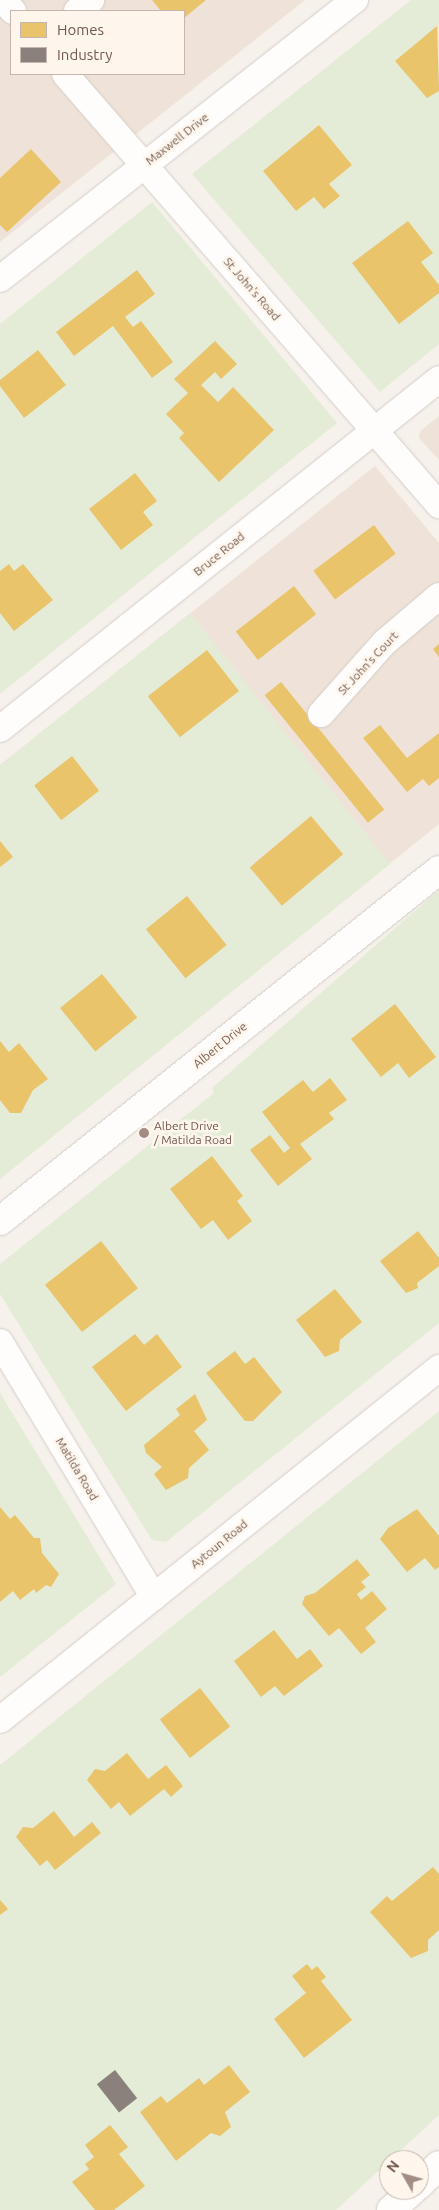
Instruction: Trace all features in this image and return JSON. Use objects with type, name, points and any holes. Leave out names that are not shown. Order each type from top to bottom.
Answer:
[{"type":"street","points":[[3,0],[12,10]]},
{"type":"street","points":[[78,10],[92,0]]},
{"type":"street","name":"Maxwell Drive","points":[[0,279],[355,0]]},
{"type":"street","name":"St John's Road","points":[[66,75],[439,505]]},
{"type":"street","name":"Bruce Road","points":[[0,729],[439,379]]},
{"type":"street","name":"St John's Court","points":[[321,714],[385,642],[439,596]]},
{"type":"street","name":"Albert Drive","points":[[0,1221],[439,870]]},
{"type":"street","name":"Matilda Road","points":[[0,1342],[154,1596]]},
{"type":"street","name":"Aytoun Road","points":[[0,1720],[439,1368]]},
{"type":"street","points":[[429,2175],[439,2165]]},
{"type":"street","points":[[391,2210],[402,2200]]},
{"type":"shaded area","points":[[0,0],[305,0],[0,242]]},
{"type":"shaded area","points":[[439,416],[439,460],[419,438],[420,431]]},
{"type":"shaded area","points":[[375,466],[439,543],[439,824],[0,1179],[0,765]]},
{"type":"green space","points":[[411,0],[439,0],[439,344],[380,392],[192,174]],"holes":[[[319,125],[352,165],[329,184],[340,196],[325,209],[314,197],[296,211],[263,171]]]},
{"type":"green space","points":[[152,202],[337,423],[0,694],[0,324]]},
{"type":"green space","points":[[190,613],[390,864],[0,1179],[0,765]],"holes":[[[311,816],[342,854],[280,904],[250,866]]]},
{"type":"green space","points":[[439,890],[439,1323],[166,1542],[152,1540],[0,1294],[0,1264],[214,1093],[212,1088]]},
{"type":"green space","points":[[0,1393],[116,1584],[0,1677]]},
{"type":"green space","points":[[439,1411],[439,2115],[401,2150],[379,2150],[379,2170],[336,2210],[0,2210],[0,1765]]},
{"type":"building: Homes","points":[[152,0],[206,0],[185,17],[185,10],[160,10]]},
{"type":"building: Homes","points":[[437,26],[439,91],[427,98],[395,61]]},
{"type":"building: Homes","points":[[319,125],[352,165],[329,184],[340,196],[324,209],[314,197],[296,211],[263,171]]},
{"type":"building: Homes","points":[[31,149],[61,182],[7,232],[0,225],[0,178]]},
{"type":"building: Homes","points":[[408,221],[433,253],[421,262],[439,285],[439,293],[399,324],[352,263]]},
{"type":"building: Homes","points":[[137,270],[155,294],[125,317],[133,327],[141,321],[173,362],[152,378],[113,326],[74,356],[56,332]]},
{"type":"building: Homes","points":[[215,341],[237,364],[221,379],[215,372],[201,385],[218,402],[233,387],[274,430],[219,482],[179,438],[184,433],[166,414],[188,393],[174,379]]},
{"type":"building: Homes","points":[[38,350],[66,385],[24,418],[0,386],[0,380]]},
{"type":"building: Homes","points":[[135,473],[157,501],[143,512],[153,525],[121,550],[89,509]]},
{"type":"building: Homes","points":[[374,525],[396,554],[335,599],[313,571]]},
{"type":"building: Homes","points":[[9,564],[14,571],[23,564],[53,600],[14,631],[0,613],[0,571]]},
{"type":"building: Homes","points":[[294,586],[316,614],[258,660],[236,632]]},
{"type":"building: Homes","points":[[439,644],[439,657],[433,649]]},
{"type":"building: Homes","points":[[207,650],[239,691],[180,737],[148,696]]},
{"type":"building: Homes","points":[[281,682],[384,809],[368,823],[265,695]]},
{"type":"building: Homes","points":[[380,725],[407,758],[439,733],[439,778],[429,786],[423,779],[407,792],[363,738]]},
{"type":"building: Homes","points":[[72,756],[99,791],[61,820],[34,786]]},
{"type":"building: Homes","points":[[311,816],[343,854],[282,906],[250,867]]},
{"type":"building: Homes","points":[[0,841],[13,857],[0,867]]},
{"type":"building: Homes","points":[[187,896],[227,945],[185,978],[146,929]]},
{"type":"building: Homes","points":[[102,974],[137,1018],[95,1052],[60,1008]]},
{"type":"building: Homes","points":[[395,1004],[436,1057],[409,1078],[398,1063],[381,1077],[351,1039]]},
{"type":"building: Homes","points":[[0,1041],[9,1052],[19,1043],[48,1079],[33,1090],[21,1113],[10,1113],[0,1100]]},
{"type":"building: Homes","points":[[330,1078],[347,1100],[329,1113],[334,1119],[300,1144],[312,1159],[278,1186],[250,1150],[270,1135],[284,1153],[290,1148],[262,1112],[303,1080],[313,1092]]},
{"type":"building: Homes","points":[[212,1156],[243,1196],[237,1201],[252,1221],[228,1240],[213,1220],[201,1229],[170,1189]]},
{"type":"building: Homes","points":[[418,1231],[439,1258],[439,1266],[417,1283],[418,1288],[406,1293],[380,1261]]},
{"type":"building: Homes","points":[[101,1241],[138,1288],[82,1332],[45,1285]]},
{"type":"building: Homes","points":[[335,1289],[362,1322],[340,1340],[339,1351],[325,1357],[296,1320]]},
{"type":"building: Homes","points":[[135,1334],[144,1345],[157,1334],[182,1367],[126,1411],[92,1367]]},
{"type":"building: Homes","points":[[235,1351],[245,1364],[254,1357],[282,1392],[253,1421],[245,1421],[206,1373]]},
{"type":"building: Homes","points":[[195,1394],[207,1420],[194,1431],[209,1450],[189,1468],[188,1478],[166,1490],[154,1474],[162,1467],[146,1453],[144,1445],[180,1415],[176,1409]]},
{"type":"building: Homes","points":[[0,1507],[10,1519],[15,1515],[34,1538],[40,1538],[42,1553],[59,1574],[51,1587],[46,1585],[36,1593],[34,1589],[20,1600],[13,1591],[0,1602]]},
{"type":"building: Homes","points":[[417,1509],[439,1536],[439,1567],[435,1570],[425,1558],[407,1572],[380,1539],[388,1528]]},
{"type":"building: Homes","points":[[357,1559],[370,1575],[361,1582],[366,1587],[357,1594],[361,1600],[372,1591],[387,1609],[365,1628],[376,1642],[361,1654],[339,1628],[329,1636],[302,1604],[305,1596],[315,1593]]},
{"type":"building: Homes","points":[[274,1630],[297,1659],[310,1649],[323,1666],[284,1696],[275,1686],[261,1697],[234,1661]]},
{"type":"building: Homes","points":[[200,1688],[230,1727],[190,1758],[160,1719]]},
{"type":"building: Homes","points":[[127,1753],[148,1779],[166,1765],[183,1786],[171,1797],[164,1789],[130,1816],[119,1802],[111,1809],[87,1780],[95,1769],[105,1771]]},
{"type":"building: Homes","points":[[54,1811],[74,1837],[92,1822],[101,1833],[55,1870],[47,1860],[40,1866],[16,1837],[23,1827],[33,1828]]},
{"type":"building: Homes","points":[[433,1867],[439,1874],[439,1930],[428,1940],[428,1951],[411,1958],[370,1912],[387,1896],[392,1901]]},
{"type":"building: Homes","points":[[0,1900],[8,1909],[0,1915]]},
{"type":"building: Homes","points":[[307,1964],[312,1970],[317,1966],[326,1977],[321,1981],[352,2020],[304,2058],[274,2019],[306,1993],[292,1976]]},
{"type":"building: Homes","points":[[229,2065],[250,2092],[225,2112],[231,2127],[220,2136],[211,2133],[176,2161],[140,2112],[161,2096],[167,2103],[199,2078],[204,2085]]},
{"type":"building: Homes","points":[[110,2125],[128,2147],[119,2154],[145,2186],[114,2210],[95,2210],[72,2182],[89,2169],[85,2164],[94,2157],[85,2145]]},
{"type":"building: Industry","points":[[115,2070],[137,2098],[119,2113],[97,2084]]},
{"type":"place","name":"Albert Drive / Matilda Road","points":[[144,1133]]}]
